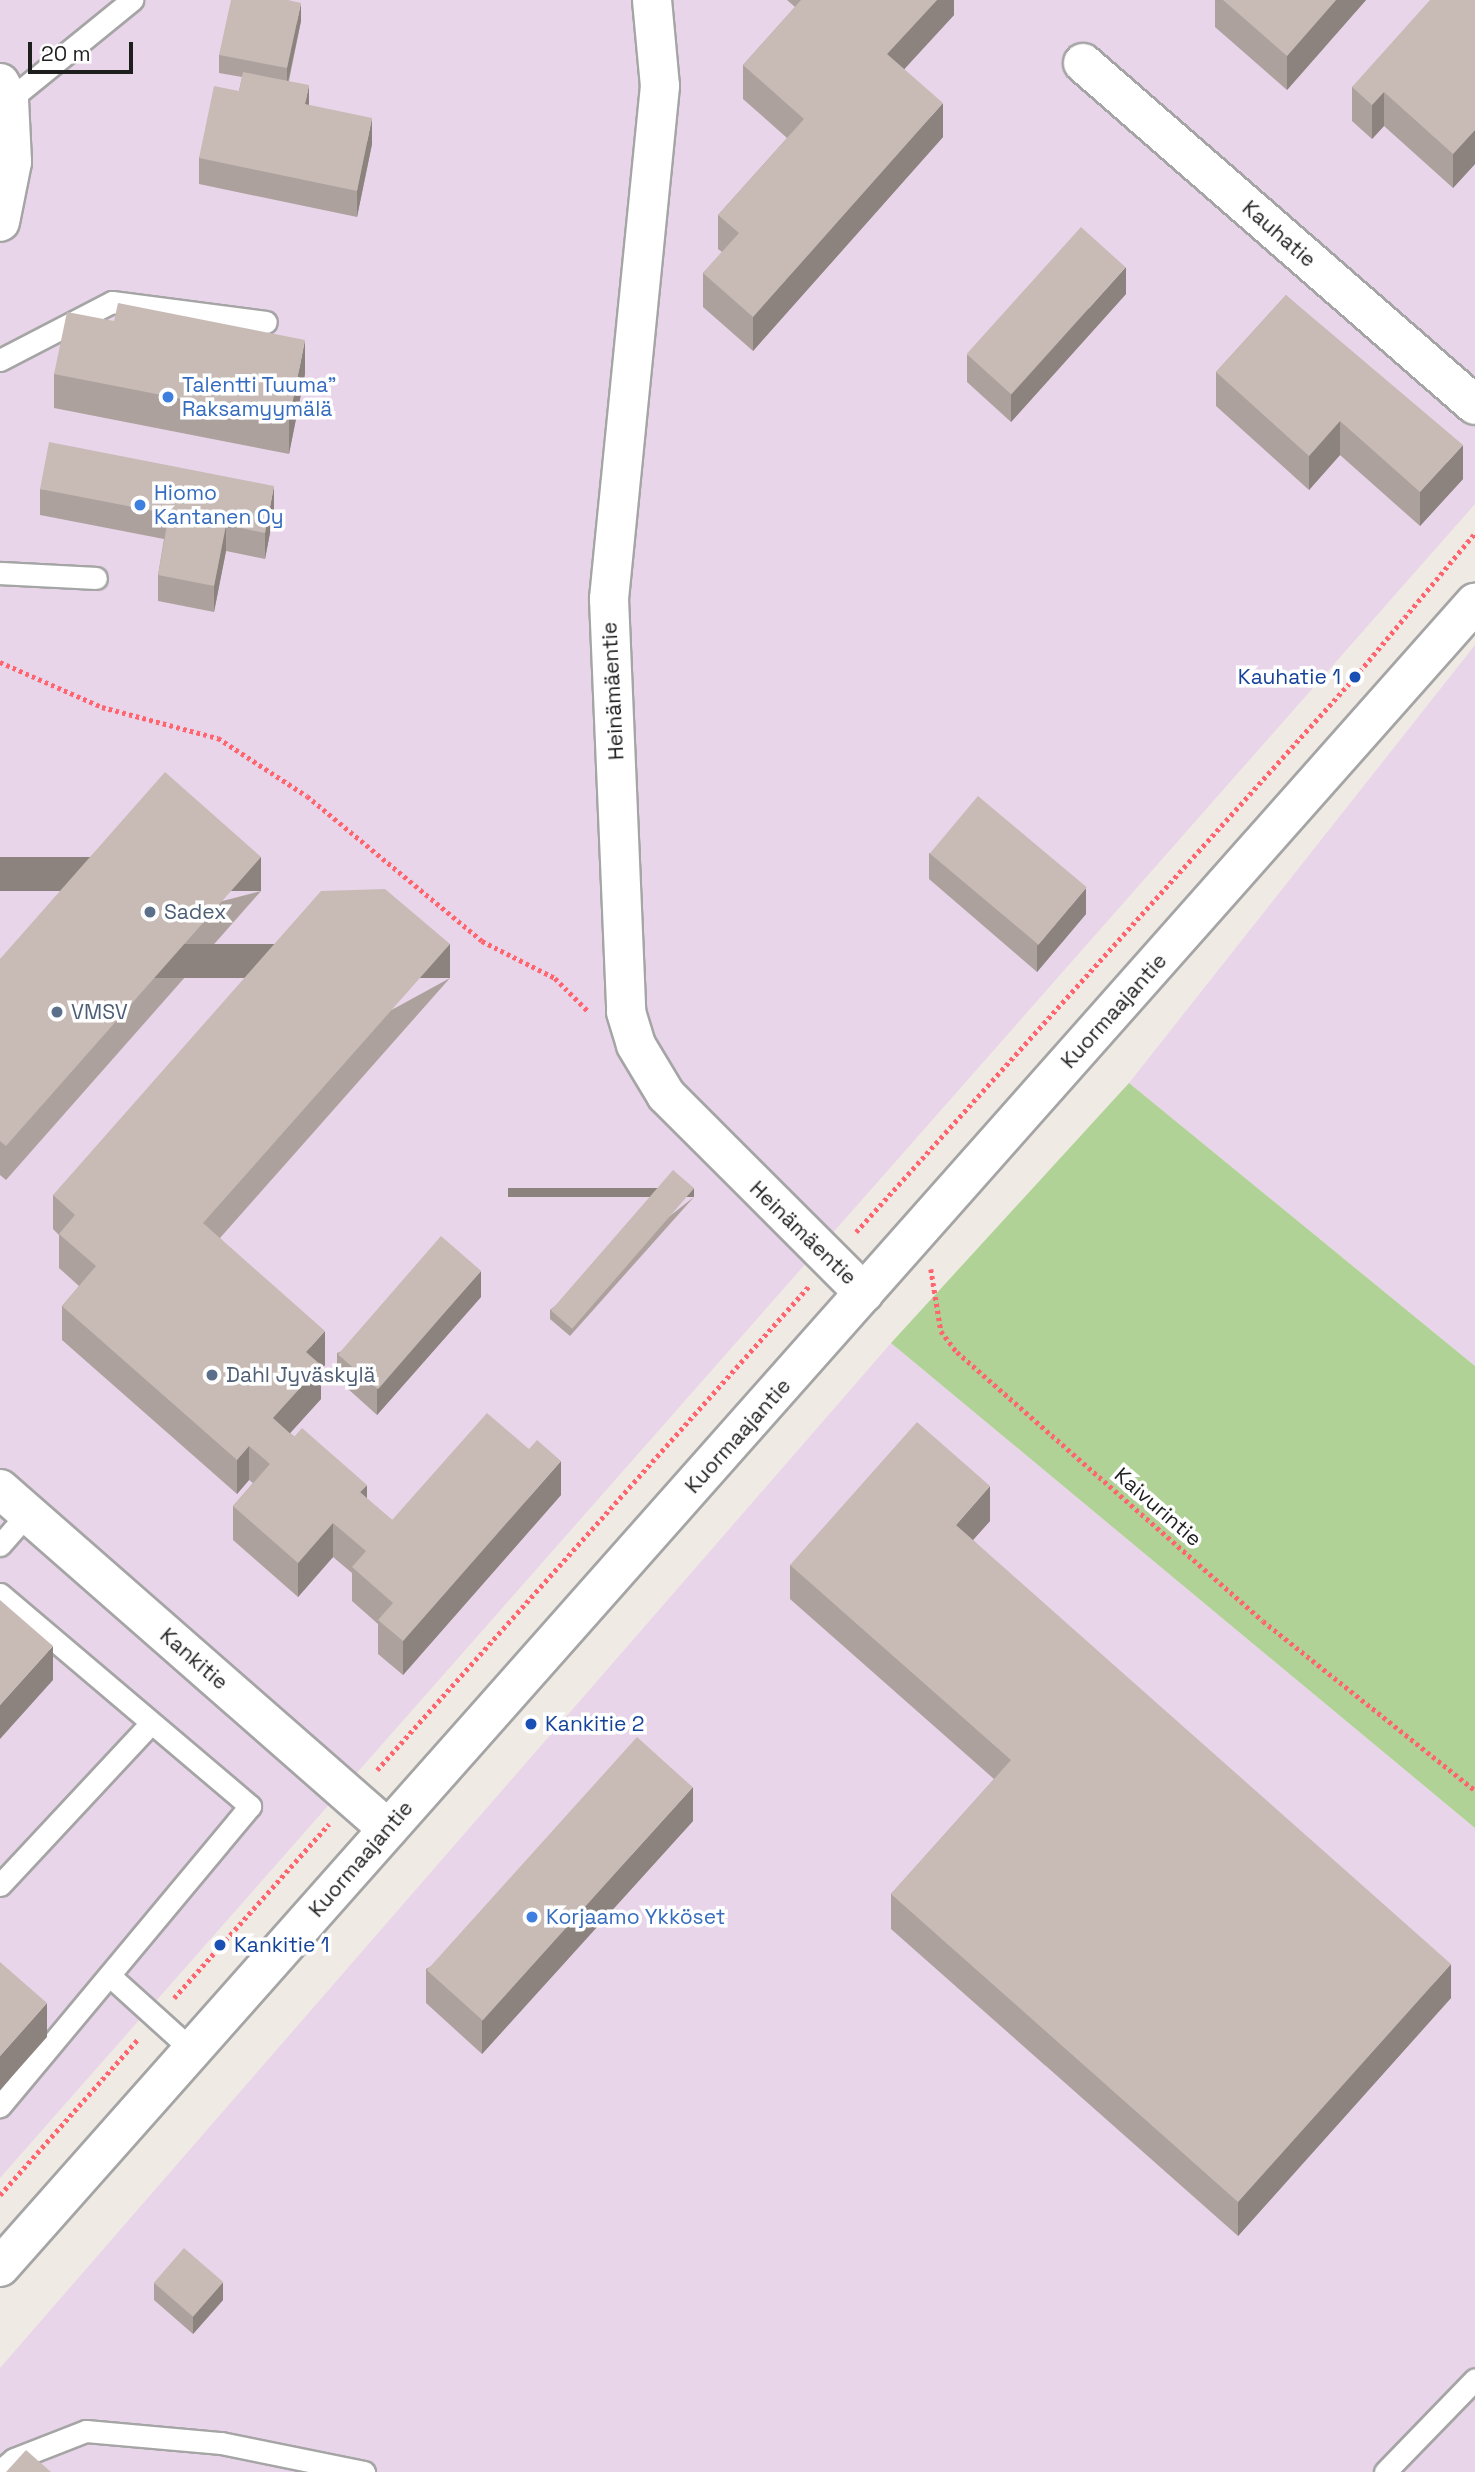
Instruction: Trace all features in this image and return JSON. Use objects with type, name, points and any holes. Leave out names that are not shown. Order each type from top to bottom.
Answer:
[{"type":"street","name":"Heinämäentie","points":[[652,0],[660,86],[609,599],[626,1012],[635,1045],[666,1095],[864,1293]]},
{"type":"street","name":"Kauhatie","points":[[1083,63],[1475,405]]},
{"type":"street","points":[[0,222],[12,162],[5,92]]},
{"type":"street","name":"Kuormaajantie","points":[[0,2267],[1475,603]]},
{"type":"street","name":"Kankitie","points":[[14,1501],[388,1829]]},
{"type":"lane","points":[[5,92],[132,0]]},
{"type":"lane","points":[[0,360],[113,302],[266,322]]},
{"type":"lane","points":[[0,573],[96,578]]},
{"type":"lane","points":[[0,1545],[14,1501]]},
{"type":"lane","points":[[0,1594],[150,1724],[250,1806],[0,2106]]},
{"type":"lane","points":[[0,1885],[150,1724]]},
{"type":"lane","points":[[110,1976],[193,2050]]},
{"type":"lane","points":[[1385,2472],[1475,2379]]},
{"type":"lane","points":[[0,2471],[14,2459],[86,2431],[221,2443],[364,2472]]},
{"type":"path","points":[[0,2195],[870,1216],[1355,677],[1475,533]]},
{"type":"path","points":[[0,662],[102,707],[218,738],[307,796],[482,941],[555,978],[594,1018],[626,1012]]},
{"type":"path","name":"Kaivurintie","points":[[870,1216],[936,1273],[941,1331],[957,1352],[1263,1621],[1475,1790]]},
{"type":"shaded area","points":[[0,0],[1475,0],[1475,504],[0,2178]]},
{"type":"shaded area","points":[[1475,645],[1475,1366],[1129,1083]]},
{"type":"shaded area","points":[[891,1343],[1475,1828],[1475,2472],[0,2472],[0,2368]]},
{"type":"green space","points":[[1129,1083],[1475,1366],[1475,1828],[891,1343]]},
{"type":"building","points":[[231,0],[288,0],[301,3],[287,68],[219,55]]},
{"type":"building","points":[[801,0],[937,0],[887,54],[943,103],[753,317],[703,273],[739,233],[718,215],[804,119],[743,65]]},
{"type":"building","points":[[1223,0],[1336,0],[1287,56]]},
{"type":"building","points":[[1430,0],[1475,0],[1475,130],[1453,154],[1384,92],[1372,105],[1352,87]]},
{"type":"building","points":[[243,72],[309,85],[305,104],[372,118],[357,191],[199,158],[214,86],[239,91]]},
{"type":"building","points":[[1081,227],[1126,267],[1011,394],[967,354]]},
{"type":"building","points":[[1286,295],[1463,445],[1420,492],[1340,421],[1309,456],[1216,372]]},
{"type":"building","points":[[118,303],[305,340],[289,420],[54,374],[67,312],[114,321]]},
{"type":"building","points":[[49,442],[274,486],[265,533],[226,525],[214,586],[158,575],[169,514],[40,489]]},
{"type":"building","points":[[165,772],[261,857],[6,1146],[0,1141],[0,959]]},
{"type":"building","points":[[978,796],[1087,887],[1039,945],[930,853]]},
{"type":"building","points":[[385,889],[450,944],[203,1223],[325,1331],[306,1352],[321,1365],[273,1418],[294,1437],[302,1428],[367,1485],[360,1492],[392,1520],[487,1413],[529,1449],[537,1440],[561,1461],[403,1641],[378,1620],[393,1603],[352,1567],[366,1551],[333,1523],[298,1563],[233,1506],[270,1464],[249,1446],[237,1460],[62,1306],[96,1266],[59,1234],[75,1215],[53,1195],[321,891]]},
{"type":"building","points":[[673,1170],[694,1188],[572,1329],[551,1310]]},
{"type":"building","points":[[441,1236],[481,1271],[378,1389],[338,1354]]},
{"type":"building","points":[[917,1422],[990,1486],[956,1525],[1451,1964],[1238,2202],[891,1894],[1011,1760],[790,1565]]},
{"type":"building","points":[[0,1600],[53,1646],[0,1705]]},
{"type":"building","points":[[637,1737],[693,1787],[483,2021],[427,1970]]},
{"type":"building","points":[[0,1962],[47,2003],[0,2056]]},
{"type":"building","points":[[184,2248],[223,2282],[193,2317],[154,2283]]},
{"type":"building","points":[[26,2450],[51,2472],[6,2472]]},
{"type":"place","name":"Talentti Tuuma\" Raksamyymälä","points":[[168,397]]},
{"type":"place","name":"Hiomo Kantanen Oy","points":[[140,505]]},
{"type":"place","name":"Kauhatie 1","points":[[1355,677]]},
{"type":"place","name":"Sadex","points":[[150,912]]},
{"type":"place","name":"VMSV","points":[[57,1012]]},
{"type":"place","name":"Dahl Jyväskylä","points":[[212,1375]]},
{"type":"place","name":"Kankitie 2","points":[[531,1724]]},
{"type":"place","name":"Korjaamo Ykköset","points":[[532,1917]]},
{"type":"place","name":"Kankitie 1","points":[[220,1945]]}]
